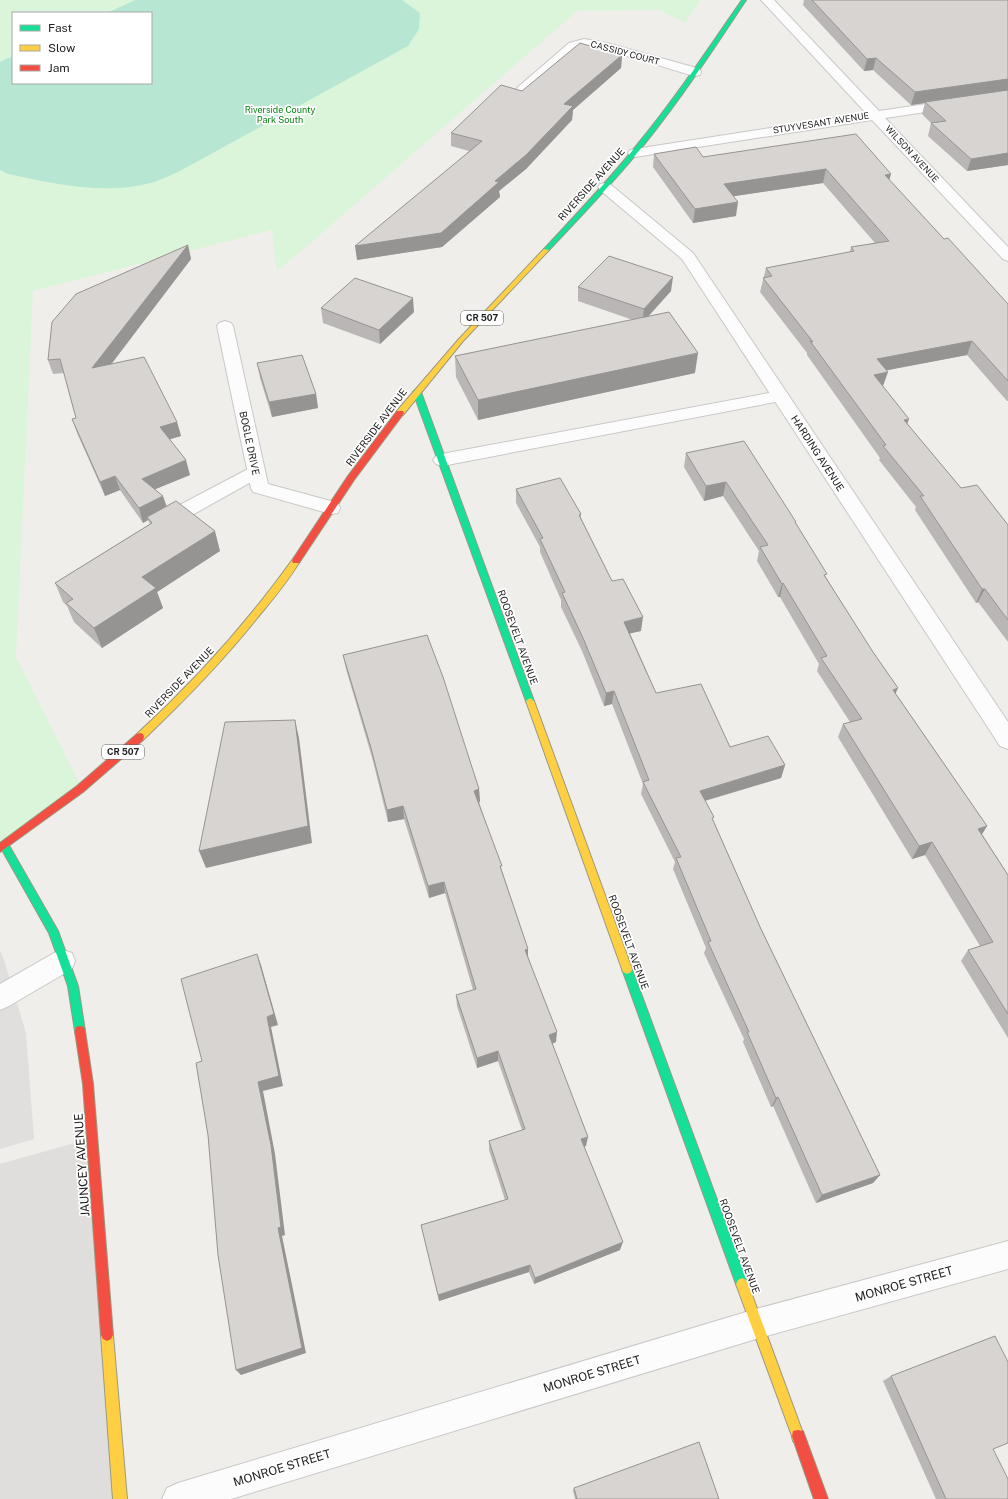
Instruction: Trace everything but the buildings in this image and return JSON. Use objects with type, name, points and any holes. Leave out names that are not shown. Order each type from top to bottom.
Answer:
[{"type":"main road","name":"RIVERSIDE AVENUE","points":[[2,847],[82,788],[166,714],[230,645],[288,573],[364,460],[417,392],[459,343],[635,153],[744,0]]},
{"type":"main road","name":"ROOSEVELT AVENUE","points":[[417,392],[821,1499]]},
{"type":"main road","name":"JAUNCEY AVENUE","points":[[2,847],[53,931],[73,986],[88,1084],[120,1499]]},
{"type":"street","name":"WILSON AVENUE","points":[[767,0],[1008,256]]},
{"type":"street","name":"CASSIDY COURT","points":[[523,90],[573,46],[584,43],[603,46],[694,72]]},
{"type":"street","name":"STUYVESANT AVENUE","points":[[635,153],[1008,96]]},
{"type":"street","name":"HARDING AVENUE","points":[[605,187],[688,256],[1008,740]]},
{"type":"street","name":"BOGLE DRIVE","points":[[225,326],[260,488],[331,508]]},
{"type":"street","points":[[442,460],[780,396]]},
{"type":"street","points":[[144,532],[256,472]]},
{"type":"street","points":[[0,998],[63,960]]},
{"type":"street","name":"MONROE STREET","points":[[178,1499],[756,1324],[1008,1255]]},
{"type":"shaded area","points":[[0,950],[26,1033],[34,1139],[0,1149]]},
{"type":"shaded area","points":[[92,1138],[120,1499],[0,1499],[0,1164]]},
{"type":"green space","name":"Riverside County Park South","points":[[0,0],[701,0],[685,23],[660,10],[577,11],[277,272],[272,230],[33,291],[16,657],[82,788],[0,848]]},
{"type":"green space","points":[[135,0],[402,0],[420,13],[419,29],[408,46],[180,171],[154,182],[118,188],[81,187],[26,178],[8,174],[0,170],[0,62],[12,56],[12,84],[152,84],[152,12],[109,12]]},
{"type":"traffic: fast","points":[[546,250],[605,187],[656,125],[744,0]]},
{"type":"traffic: fast","points":[[417,392],[530,701]]},
{"type":"traffic: fast","points":[[4,845],[53,931],[73,986],[80,1031]]},
{"type":"traffic: fast","points":[[627,969],[742,1284]]},
{"type":"traffic: slow","points":[[400,413],[461,340],[546,250]]},
{"type":"traffic: slow","points":[[140,737],[183,696],[243,631],[296,561]]},
{"type":"traffic: slow","points":[[530,701],[627,969]]},
{"type":"traffic: slow","points":[[742,1284],[798,1436]]},
{"type":"traffic: slow","points":[[107,1335],[120,1499]]},
{"type":"traffic: jam","points":[[296,561],[351,478],[400,413]]},
{"type":"traffic: jam","points":[[0,848],[80,789],[140,737]]},
{"type":"traffic: jam","points":[[80,1031],[88,1084],[107,1335]]},
{"type":"traffic: jam","points":[[798,1436],[821,1499]]}]
